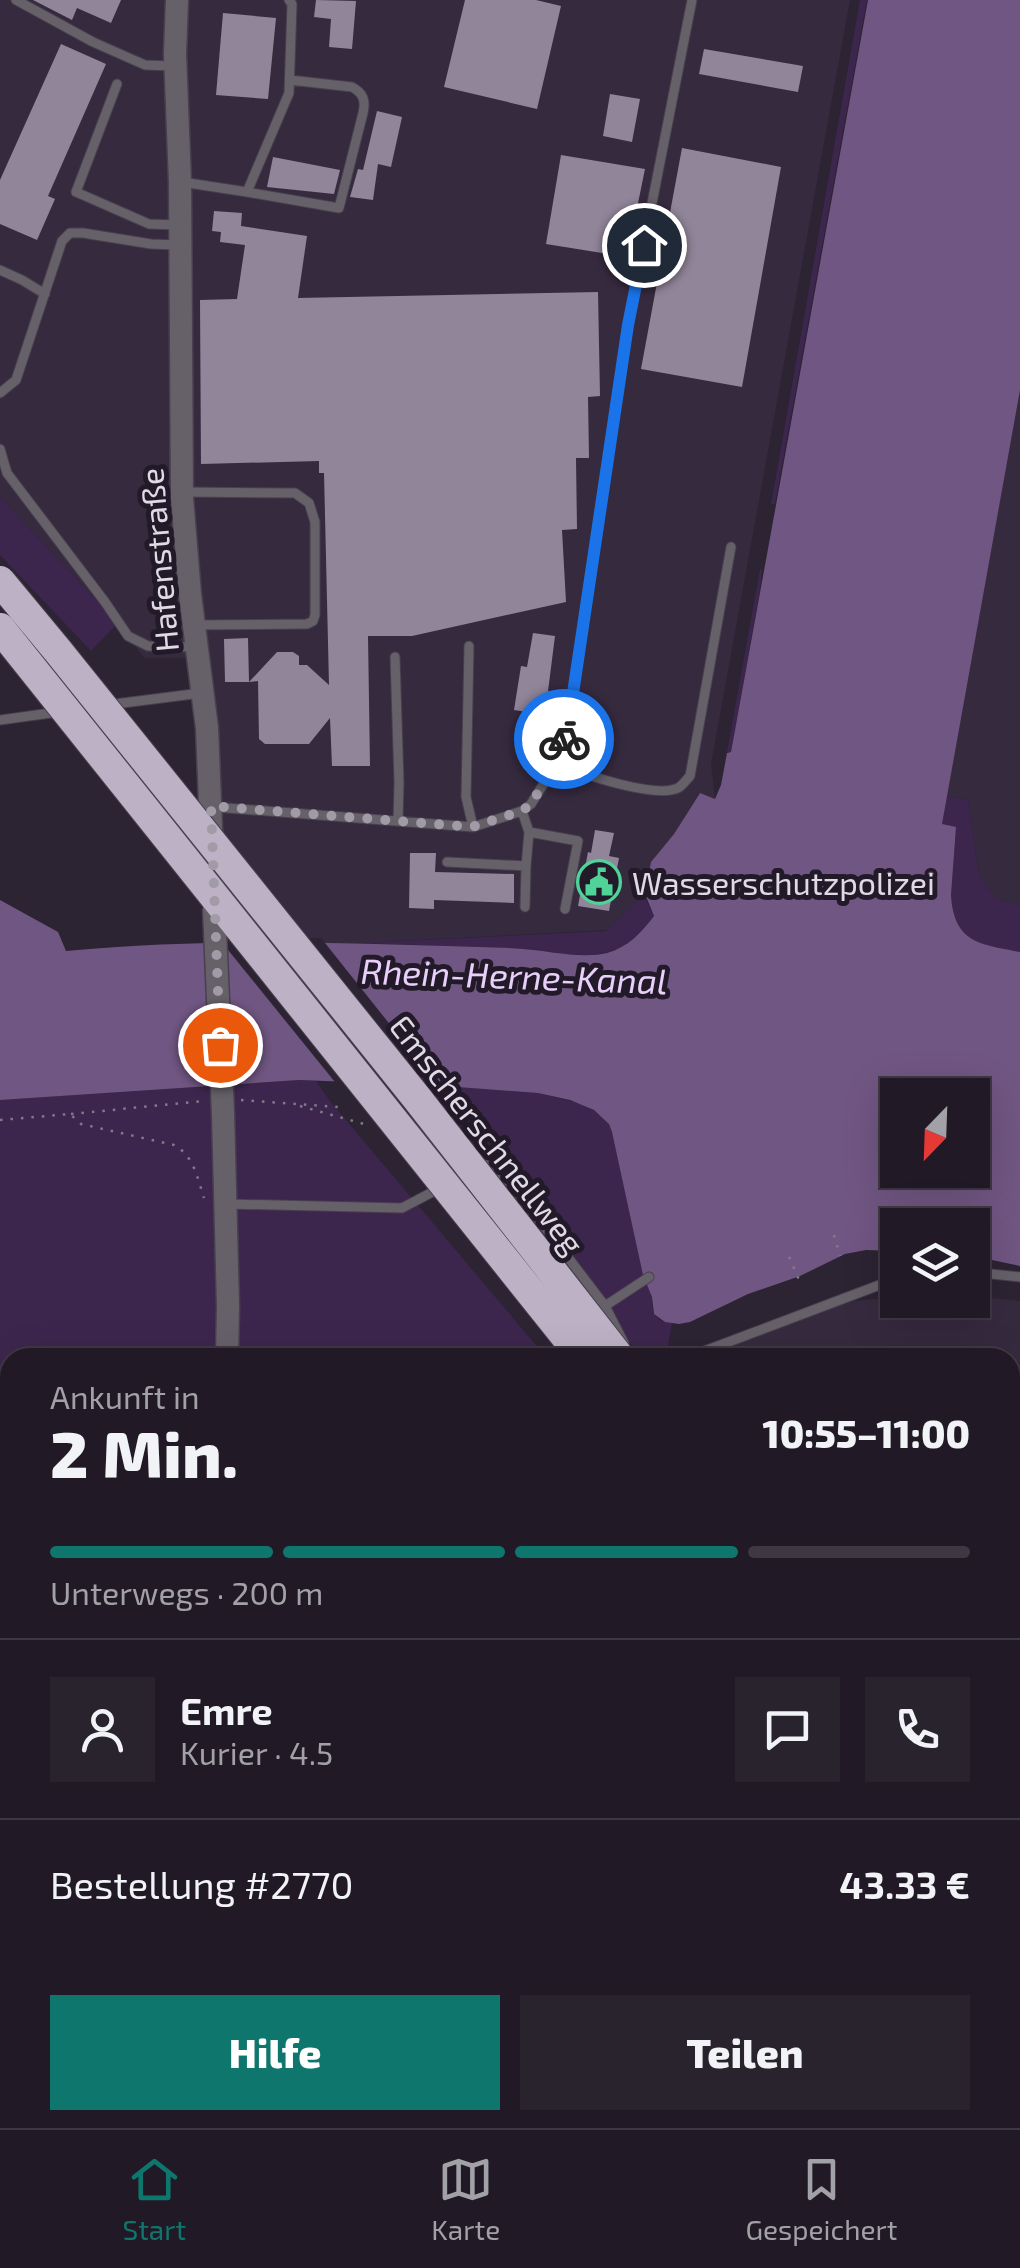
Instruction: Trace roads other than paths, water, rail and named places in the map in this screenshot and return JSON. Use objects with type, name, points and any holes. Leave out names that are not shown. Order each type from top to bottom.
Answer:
[{"type":"highway","name":"Emscherschnellweg","points":[[0,581],[619,1348]]},
{"type":"highway","name":"Emscherschnellweg","points":[[0,628],[575,1348]]},
{"type":"street","name":"Hafenstraße","points":[[177,0],[182,492],[204,692],[211,806],[223,1113],[215,1201],[228,1306],[227,1348]]},
{"type":"lane","points":[[16,0],[145,65],[176,66]]},
{"type":"lane","points":[[247,192],[289,94],[289,0]]},
{"type":"lane","points":[[211,806],[472,827],[522,811],[531,804],[556,764],[572,700],[628,325],[692,0]]},
{"type":"lane","points":[[180,182],[339,208],[364,98],[352,87],[290,80]]},
{"type":"lane","points":[[117,84],[76,192],[180,235]]},
{"type":"lane","points":[[0,393],[16,380],[62,241],[70,234],[83,232],[151,244],[180,235]]},
{"type":"lane","points":[[0,270],[45,294]]},
{"type":"lane","points":[[0,448],[7,473],[128,636],[148,646],[313,621],[315,522],[308,503],[295,494],[182,492]]},
{"type":"lane","points":[[556,764],[622,785],[660,790],[678,788],[690,776],[731,547]]},
{"type":"lane","points":[[470,646],[466,797],[472,827]]},
{"type":"lane","points":[[395,657],[398,821]]},
{"type":"lane","points":[[0,720],[204,692]]},
{"type":"lane","points":[[522,811],[529,832],[525,907]]},
{"type":"lane","points":[[529,832],[578,841],[565,909]]},
{"type":"lane","points":[[447,862],[526,866]]},
{"type":"lane","points":[[215,1201],[402,1208],[490,1162],[606,1306],[622,1348]]},
{"type":"lane","points":[[990,1274],[1020,1278]]},
{"type":"lane","points":[[606,1306],[649,1277]]},
{"type":"lane","points":[[712,1348],[880,1285]]},
{"type":"water","name":"Rhein-Herne-Kanal","points":[[868,0],[1020,0],[1020,390],[942,824],[956,827],[951,895],[958,923],[972,939],[1020,952],[1020,1266],[990,1260],[990,1208],[880,1208],[880,1250],[845,1254],[690,1322],[665,1322],[654,1314],[609,1124],[594,1110],[570,1100],[538,1093],[431,1085],[299,1080],[0,1100],[0,900],[58,932],[66,951],[209,943],[304,943],[504,948],[576,955],[607,953],[634,939],[654,916],[645,894],[651,862],[700,793],[715,799],[727,753],[731,752]]},
{"type":"place","name":"Wasserschutzpolizei","points":[[599,882]]}]
